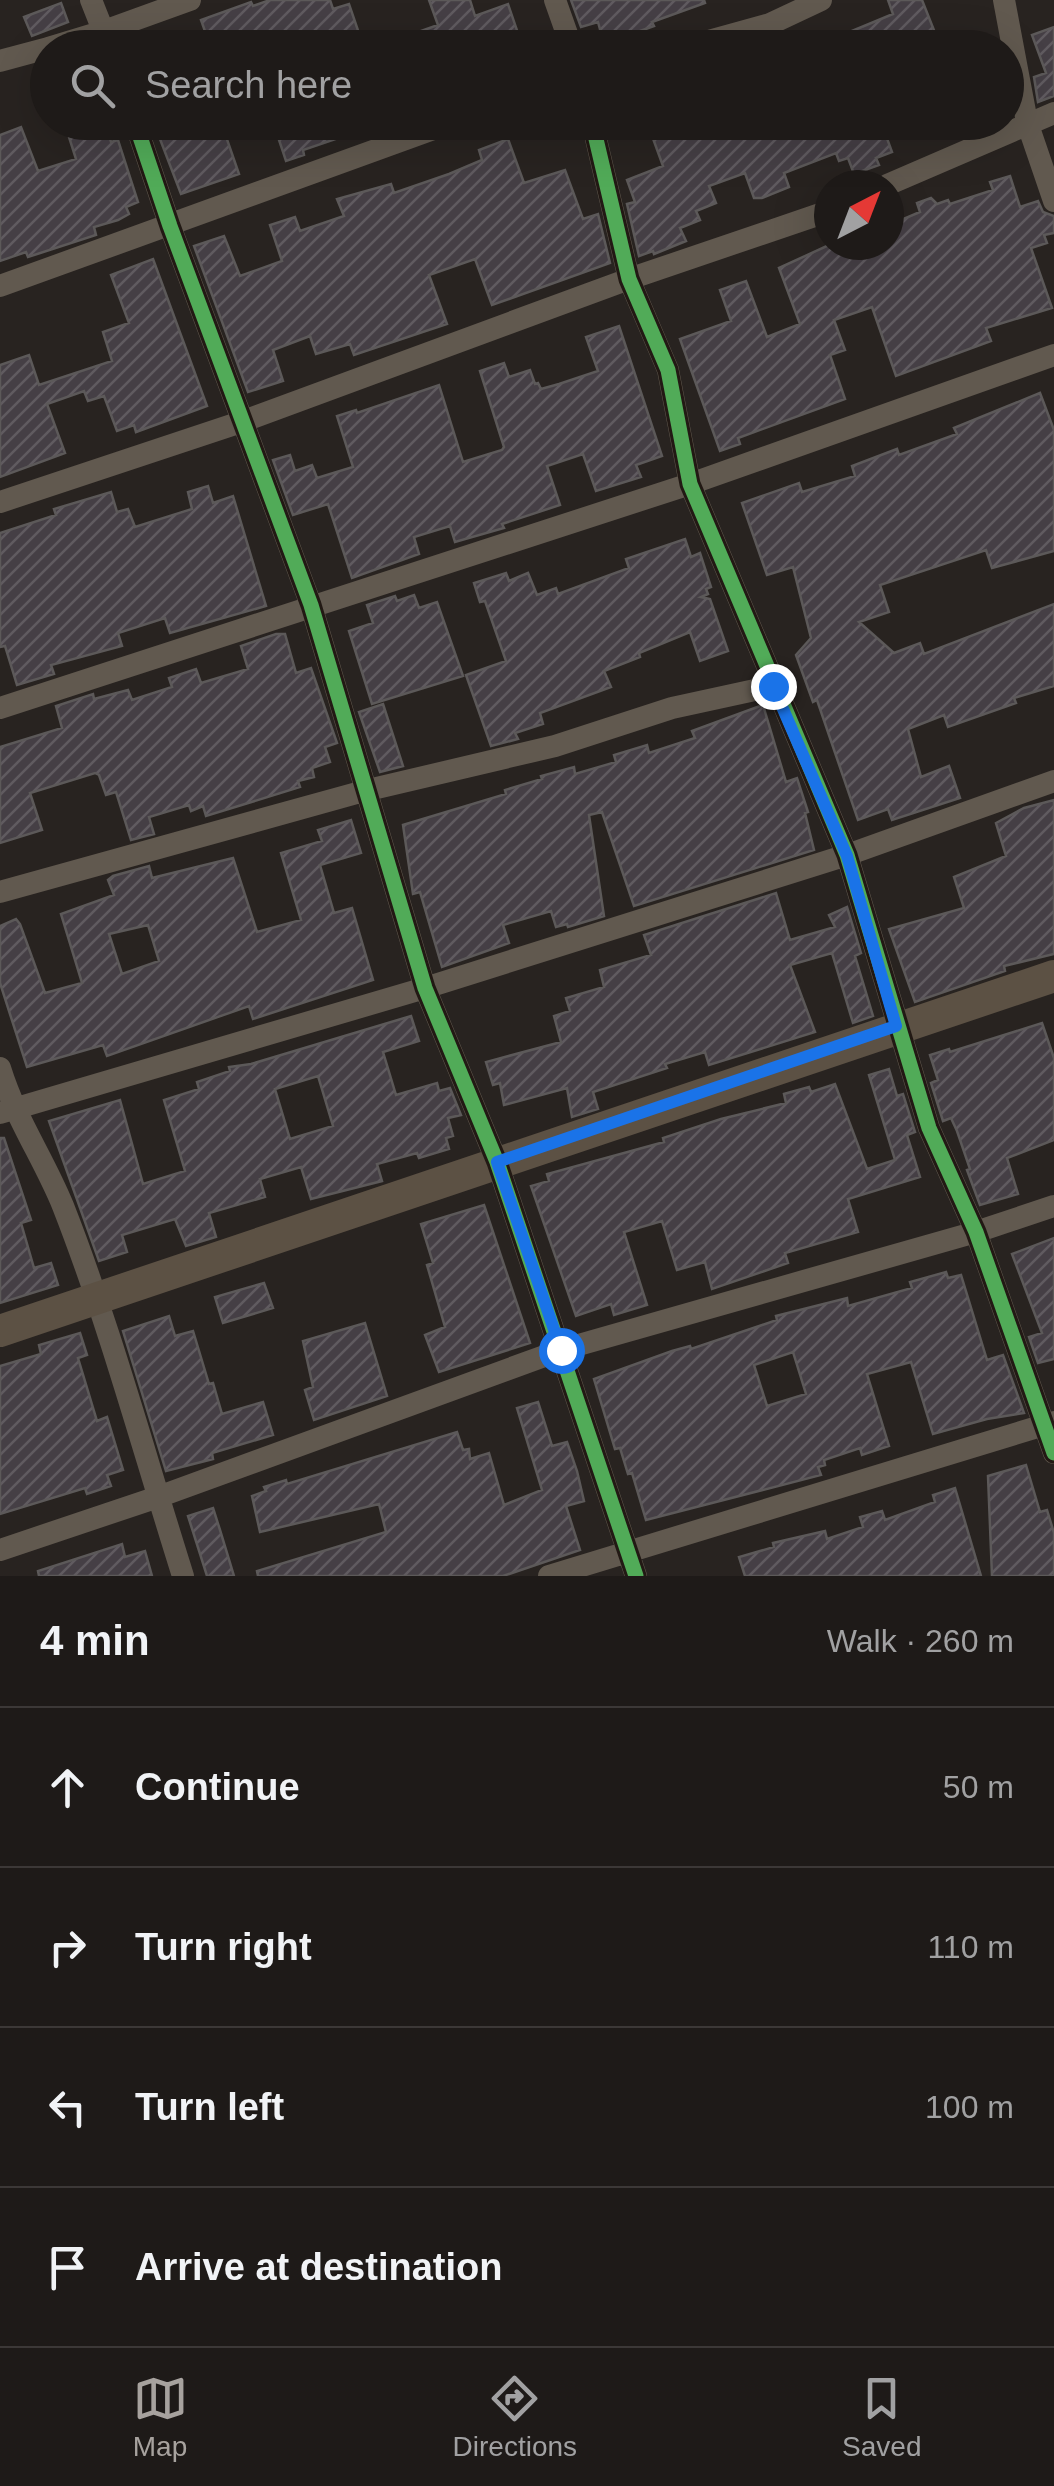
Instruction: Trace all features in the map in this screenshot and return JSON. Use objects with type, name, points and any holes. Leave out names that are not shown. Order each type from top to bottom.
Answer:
[{"type":"street","points":[[91,0],[103,30]]},
{"type":"street","points":[[126,30],[190,0]]},
{"type":"street","points":[[554,0],[565,30]]},
{"type":"street","points":[[748,30],[821,0]]},
{"type":"street","points":[[1004,0],[1010,30]]},
{"type":"street","points":[[0,61],[30,53]]},
{"type":"street","points":[[1024,106],[1054,201]]},
{"type":"street","points":[[1024,123],[1054,113]]},
{"type":"street","points":[[141,140],[311,605],[426,988],[497,1162],[636,1576]]},
{"type":"street","points":[[0,286],[404,140]]},
{"type":"street","points":[[596,140],[629,279],[668,370],[690,484],[847,856],[929,1128],[976,1232],[1049,1423],[1054,1452]]},
{"type":"street","points":[[904,178],[987,140]]},
{"type":"street","points":[[0,502],[241,422],[629,279],[814,216]]},
{"type":"street","points":[[0,708],[690,484],[1054,356]]},
{"type":"street","points":[[0,892],[364,790],[555,746],[672,708],[773,686]]},
{"type":"street","points":[[6,1110],[426,988],[847,856],[1054,781]]},
{"type":"street","points":[[0,1331],[896,1026],[1054,976]]},
{"type":"street","points":[[0,1068],[6,1110],[62,1202],[183,1576]]},
{"type":"street","points":[[0,1550],[158,1498],[561,1350],[976,1232],[1054,1206]]},
{"type":"street","points":[[549,1576],[1049,1423]]},
{"type":"building","points":[[270,0],[330,0],[333,9],[349,4],[358,30],[205,30],[201,20],[251,2],[253,6]]},
{"type":"building","points":[[429,0],[470,0],[475,16],[508,4],[517,30],[424,30],[438,25]]},
{"type":"building","points":[[571,0],[705,3],[652,22],[654,26],[643,30],[600,30],[598,22],[581,27]]},
{"type":"building","points":[[888,0],[922,0],[934,30],[854,30],[893,14]]},
{"type":"building","points":[[61,3],[68,22],[30,31],[24,17]]},
{"type":"building","points":[[1054,27],[1054,96],[1038,102],[1034,77],[1046,73],[1032,35]]},
{"type":"building","points":[[21,127],[38,171],[76,159],[70,140],[118,140],[138,202],[126,207],[129,214],[94,227],[96,235],[28,257],[26,252],[0,261],[0,135]]},
{"type":"building","points":[[160,140],[227,140],[239,174],[181,194]]},
{"type":"building","points":[[279,140],[333,140],[303,150],[304,155],[286,161]]},
{"type":"building","points":[[508,140],[524,183],[565,170],[583,219],[598,214],[610,263],[492,305],[475,259],[429,275],[447,324],[354,355],[350,344],[316,354],[310,336],[273,350],[283,381],[248,392],[194,246],[224,236],[240,276],[282,261],[270,225],[295,217],[300,231],[344,216],[337,199],[391,184],[394,193],[482,160],[479,150]]},
{"type":"building","points":[[654,140],[888,140],[892,152],[876,158],[879,165],[865,170],[852,170],[848,158],[839,161],[836,153],[784,173],[789,187],[762,198],[754,198],[745,173],[709,186],[716,203],[696,211],[700,220],[680,228],[686,241],[639,256],[627,204],[635,202],[627,180],[663,166]]},
{"type":"building","points":[[1010,176],[1020,207],[1038,201],[1043,212],[1054,216],[1054,233],[1044,235],[1047,243],[1031,248],[1052,308],[986,328],[991,341],[896,376],[872,307],[834,320],[845,350],[830,355],[845,399],[738,438],[740,444],[720,451],[680,339],[731,321],[720,290],[746,281],[767,337],[800,324],[779,268],[814,252],[814,260],[904,260],[904,219],[920,212],[917,203],[931,198],[937,204],[948,200],[950,204],[993,190],[990,182]]},
{"type":"building","points":[[153,259],[207,406],[136,432],[134,425],[117,431],[104,396],[88,401],[84,391],[47,404],[65,453],[0,477],[0,365],[29,355],[39,385],[112,361],[103,332],[129,323],[111,275]]},
{"type":"building","points":[[619,326],[662,456],[636,465],[641,477],[596,491],[583,454],[547,466],[560,505],[502,524],[504,528],[455,542],[450,526],[414,537],[419,554],[352,578],[328,504],[293,515],[273,460],[290,455],[295,471],[312,465],[317,478],[353,467],[337,416],[439,385],[463,462],[502,450],[480,371],[504,363],[509,377],[530,370],[541,389],[559,384],[598,371],[586,337]]},
{"type":"building","points":[[1040,393],[1054,430],[1054,551],[992,568],[986,550],[880,585],[889,612],[859,622],[894,653],[920,643],[924,654],[1054,604],[1054,686],[1014,698],[1016,703],[948,727],[944,715],[908,729],[921,777],[949,766],[960,798],[892,820],[888,809],[858,820],[817,700],[813,702],[796,655],[811,638],[793,567],[767,575],[742,503],[799,483],[802,492],[855,476],[852,466],[897,449],[899,455],[957,434],[954,428]]},
{"type":"building","points":[[208,486],[213,503],[233,496],[266,606],[170,633],[165,618],[118,633],[122,646],[51,665],[54,674],[17,685],[5,646],[0,647],[0,533],[56,515],[54,509],[111,492],[117,512],[128,509],[135,527],[192,509],[188,492]]},
{"type":"building","points":[[685,539],[691,557],[700,553],[711,587],[701,597],[710,599],[728,651],[700,661],[690,632],[604,671],[611,687],[540,713],[543,724],[515,733],[518,739],[491,746],[466,675],[506,661],[485,601],[480,602],[474,583],[506,573],[509,581],[528,573],[537,595],[556,588],[558,594],[629,568],[626,559]]},
{"type":"building","points":[[414,595],[419,608],[437,602],[463,676],[372,704],[349,631],[373,623],[367,605]]},
{"type":"building","points":[[285,634],[296,673],[311,668],[337,743],[325,747],[330,762],[312,768],[314,777],[298,781],[300,787],[206,816],[203,806],[191,811],[189,805],[149,817],[154,834],[131,840],[116,792],[106,795],[95,773],[30,793],[42,830],[0,843],[0,747],[62,728],[56,706],[93,694],[94,699],[128,690],[132,700],[172,687],[169,678],[196,669],[201,683],[248,669],[241,646]]},
{"type":"building","points":[[383,704],[403,766],[380,772],[359,712]]},
{"type":"building","points":[[763,705],[786,782],[797,778],[814,850],[634,906],[602,812],[589,815],[604,916],[556,927],[551,911],[503,925],[509,943],[442,967],[420,892],[413,894],[403,825],[506,794],[505,790],[542,779],[541,776],[574,767],[575,774],[616,762],[614,755],[647,745],[649,753],[695,738],[692,731]]},
{"type":"building","points":[[1054,800],[1054,954],[1004,966],[1005,971],[915,1002],[889,929],[964,908],[954,877],[1006,856],[996,823],[1024,808]]},
{"type":"building","points":[[351,820],[361,853],[320,865],[334,913],[352,908],[373,980],[253,1019],[249,1006],[107,1056],[103,1045],[27,1067],[0,983],[0,926],[16,919],[20,924],[45,993],[82,983],[61,914],[114,895],[108,880],[113,876],[149,866],[152,878],[233,858],[257,932],[301,920],[281,853],[322,841],[318,830]],"holes":[[[148,925],[159,961],[122,974],[109,934]]]},
{"type":"building","points":[[776,893],[790,940],[835,927],[829,915],[847,907],[861,953],[855,956],[873,1016],[853,1023],[832,953],[790,965],[815,1032],[709,1065],[705,1052],[665,1064],[667,1068],[593,1092],[598,1109],[572,1117],[567,1088],[504,1105],[500,1083],[493,1085],[486,1062],[561,1042],[554,1016],[570,1011],[566,998],[604,987],[600,970],[651,955],[644,935]]},
{"type":"building","points":[[411,1016],[419,1041],[383,1052],[396,1095],[437,1083],[439,1091],[450,1088],[461,1115],[448,1118],[453,1136],[446,1138],[449,1149],[377,1164],[382,1181],[311,1199],[301,1167],[260,1179],[265,1197],[209,1213],[216,1237],[186,1246],[175,1219],[122,1235],[127,1252],[99,1261],[49,1121],[120,1100],[143,1184],[185,1171],[164,1100],[199,1089],[197,1082],[230,1071],[229,1067],[251,1064]],"holes":[[[318,1076],[333,1126],[290,1139],[275,1089]]]},
{"type":"building","points":[[1042,1023],[1054,1058],[1054,1140],[1007,1158],[1018,1194],[980,1205],[957,1131],[951,1118],[943,1121],[931,1083],[938,1080],[930,1055]]},
{"type":"building","points":[[889,1069],[897,1096],[903,1094],[915,1132],[907,1135],[920,1177],[848,1199],[858,1232],[785,1253],[788,1263],[712,1289],[705,1262],[677,1270],[662,1221],[624,1232],[647,1305],[614,1315],[611,1304],[576,1316],[531,1186],[549,1181],[547,1174],[664,1142],[663,1138],[721,1119],[786,1103],[784,1094],[809,1087],[811,1092],[835,1084],[867,1169],[895,1160],[869,1075]]},
{"type":"building","points":[[0,1138],[4,1138],[31,1220],[21,1223],[34,1268],[51,1263],[58,1285],[0,1303]]},
{"type":"building","points":[[484,1205],[530,1343],[439,1372],[425,1335],[445,1327],[427,1265],[433,1263],[421,1224]]},
{"type":"building","points":[[1054,1238],[1054,1359],[1038,1363],[1029,1337],[1042,1333],[1012,1254]]},
{"type":"building","points":[[946,1272],[948,1278],[961,1275],[987,1360],[1003,1355],[1024,1413],[933,1434],[911,1362],[867,1374],[889,1446],[862,1455],[860,1448],[824,1460],[825,1465],[818,1467],[821,1475],[646,1520],[632,1473],[628,1474],[620,1448],[615,1449],[594,1379],[777,1320],[776,1316],[847,1298],[848,1306],[912,1288],[910,1282]],"holes":[[[793,1352],[806,1394],[767,1406],[754,1365]]]},
{"type":"building","points":[[264,1283],[273,1308],[223,1323],[215,1297]]},
{"type":"building","points":[[169,1316],[175,1336],[193,1331],[222,1414],[263,1402],[273,1435],[212,1453],[213,1459],[166,1471],[123,1331]]},
{"type":"building","points":[[365,1323],[387,1396],[314,1420],[305,1390],[313,1387],[303,1341]]},
{"type":"building","points":[[80,1333],[87,1355],[78,1358],[97,1421],[107,1417],[123,1470],[107,1475],[111,1486],[87,1494],[85,1488],[0,1514],[0,1366],[41,1354],[39,1345]]},
{"type":"building","points":[[538,1402],[552,1446],[567,1442],[577,1471],[584,1501],[566,1506],[580,1550],[503,1576],[258,1576],[257,1571],[386,1532],[379,1504],[260,1532],[252,1496],[266,1491],[264,1487],[286,1480],[287,1484],[457,1432],[463,1450],[469,1449],[470,1459],[489,1453],[504,1505],[542,1490],[517,1408]]},
{"type":"building","points":[[1026,1465],[1040,1512],[1047,1510],[1054,1533],[1054,1576],[992,1576],[988,1476]]},
{"type":"building","points":[[955,1488],[981,1576],[745,1576],[739,1557],[774,1547],[773,1543],[825,1531],[827,1539],[863,1527],[860,1517],[882,1511],[885,1520],[935,1502],[933,1495]]},
{"type":"building","points":[[213,1508],[234,1576],[207,1576],[188,1516]]},
{"type":"building","points":[[122,1544],[125,1557],[145,1551],[152,1576],[39,1576],[38,1571]]},
{"type":"cycle path","points":[[141,140],[311,605],[425,988],[497,1162],[636,1576]]},
{"type":"cycle path","points":[[596,140],[629,279],[668,370],[690,484],[847,855],[929,1128],[976,1232],[1054,1453]]},
{"type":"route","points":[[561,1350],[497,1162],[896,1026],[847,856],[773,686]]}]
